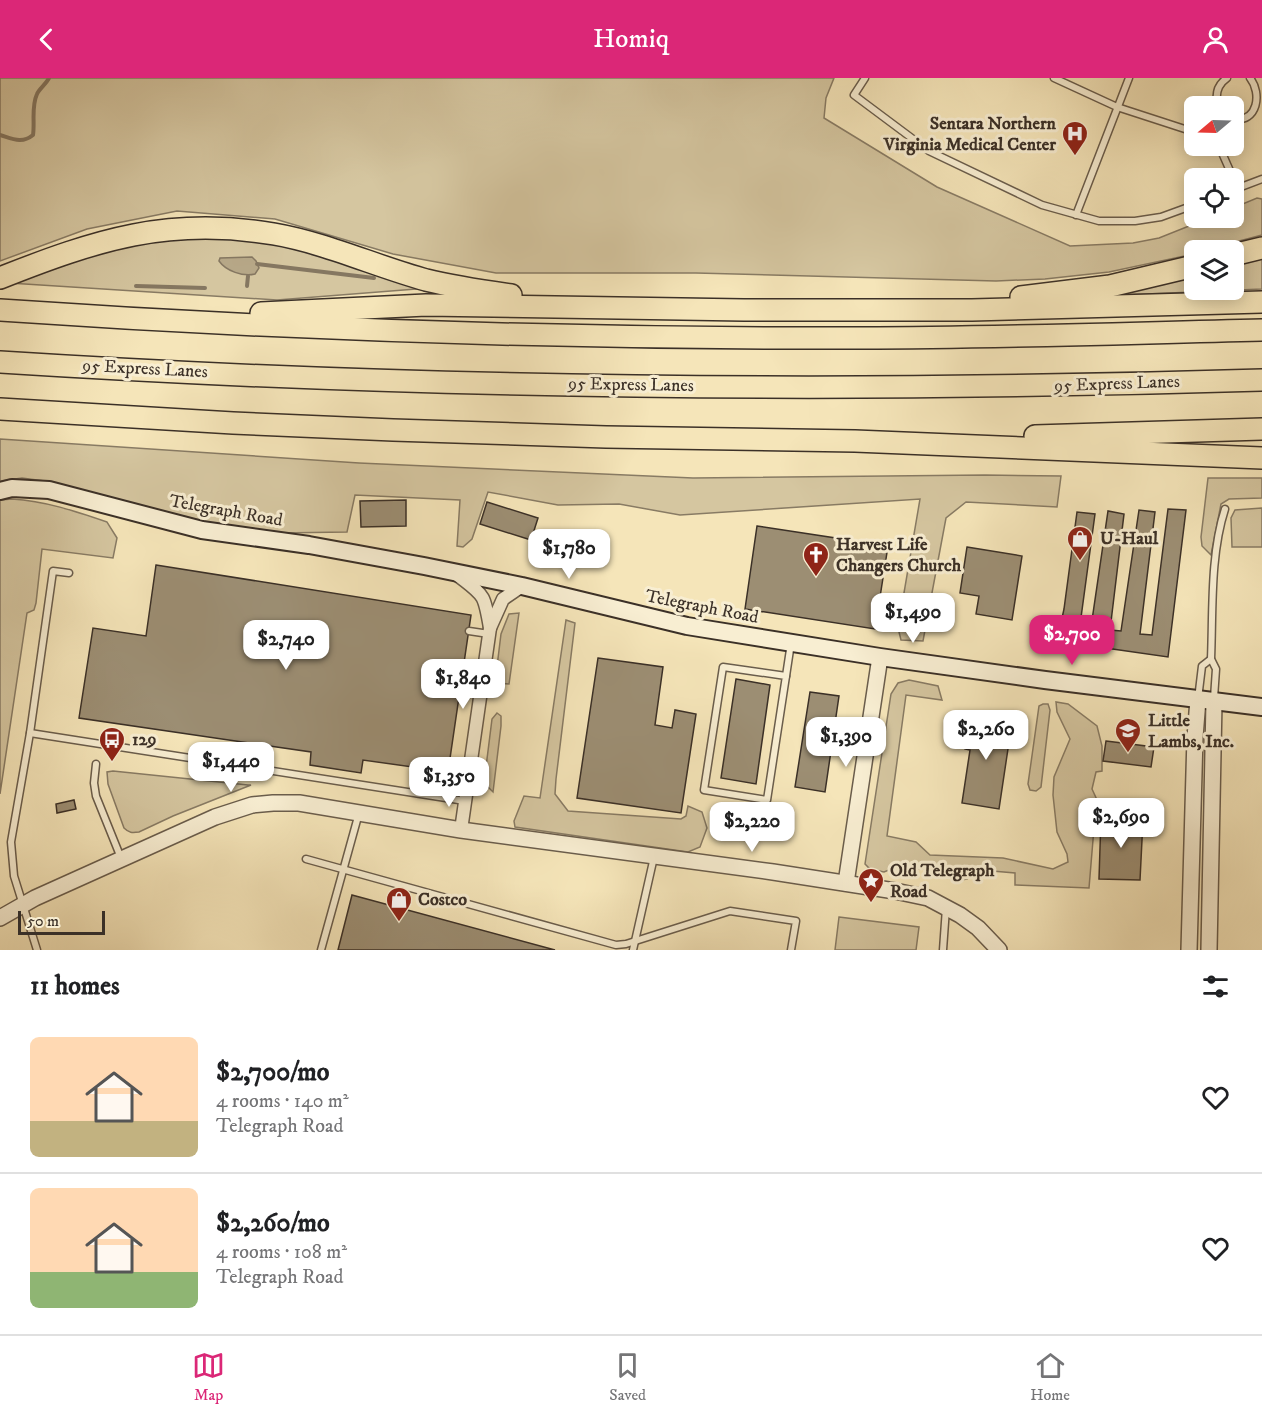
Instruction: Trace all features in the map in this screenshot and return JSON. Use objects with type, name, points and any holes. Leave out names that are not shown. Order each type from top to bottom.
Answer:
[{"type":"highway","points":[[0,278],[102,241],[171,228],[204,228],[274,234],[309,242],[453,287],[620,308]]},
{"type":"highway","points":[[1244,252],[1262,248]]},
{"type":"highway","points":[[854,310],[1030,296],[1110,286],[1184,268]]},
{"type":"highway","points":[[143,319],[405,305],[854,310],[1072,308],[1262,302]]},
{"type":"highway","points":[[0,310],[368,329],[691,337],[863,338],[1262,330]]},
{"type":"highway","name":"95 Express Lanes","points":[[0,362],[376,380],[631,386],[993,387],[1262,380]]},
{"type":"highway","points":[[0,409],[233,423],[606,438],[855,441],[1262,458]]},
{"type":"highway","points":[[855,441],[1262,429]]},
{"type":"main road","name":"Telegraph Road","points":[[0,491],[12,488],[49,490],[202,530],[346,551],[452,572],[522,586],[673,624],[880,657],[1262,707]]},
{"type":"street","points":[[452,572],[482,595],[486,605],[489,631],[461,830]]},
{"type":"street","points":[[489,631],[503,599],[522,586]]},
{"type":"street","points":[[846,883],[880,657]]},
{"type":"street","points":[[1189,950],[1195,737],[1206,701]]},
{"type":"street","points":[[1206,701],[1209,950]]},
{"type":"street","points":[[0,918],[24,904],[121,858],[215,817],[252,805],[273,802],[298,803],[461,830],[895,891],[928,898],[946,907],[978,928],[999,950]]},
{"type":"lane","points":[[865,78],[854,95],[929,151],[1042,204],[1099,221],[1161,218],[1184,209]]},
{"type":"lane","points":[[1054,78],[1117,107],[1184,129]]},
{"type":"lane","points":[[1076,215],[1129,78]]},
{"type":"lane","points":[[1217,96],[1218,88],[1227,78]]},
{"type":"lane","points":[[1244,119],[1259,108],[1262,98],[1261,91],[1250,78]]},
{"type":"lane","points":[[1244,186],[1262,179]]},
{"type":"lane","points":[[1206,701],[1216,669],[1211,659],[1216,564],[1225,509]]},
{"type":"lane","points":[[38,950],[14,876],[11,842],[30,733],[53,571],[69,573]]},
{"type":"lane","points":[[469,631],[489,631]]},
{"type":"lane","points":[[786,676],[723,667],[705,790],[767,800],[786,676],[791,643]]},
{"type":"lane","points":[[1206,701],[1202,666],[1211,659]]},
{"type":"lane","points":[[30,733],[465,801]]},
{"type":"lane","points":[[96,764],[94,783],[96,796],[121,858]]},
{"type":"lane","points":[[321,950],[359,813]]},
{"type":"lane","points":[[633,950],[654,857]]},
{"type":"lane","points":[[306,859],[607,944],[621,945],[636,941],[730,911],[796,921],[791,950]]},
{"type":"lane","points":[[946,907],[944,947],[950,950]]},
{"type":"shaded area","points":[[0,78],[834,78],[826,98],[824,118],[937,187],[1070,246],[1133,243],[1159,238],[1184,228],[1244,228],[1244,203],[1257,198],[1262,199],[1262,235],[1243,240],[1184,240],[1184,256],[1109,272],[1045,279],[996,281],[696,273],[496,273],[393,254],[275,219],[177,211],[87,229],[0,261]]},
{"type":"shaded area","points":[[198,235],[285,244],[429,288],[277,300],[9,283],[127,242]]},
{"type":"shaded area","points":[[1262,255],[1262,289],[1244,290],[1244,260]]},
{"type":"shaded area","points":[[252,257],[259,268],[255,274],[250,275],[230,270],[219,261],[220,258]]},
{"type":"shaded area","points":[[1184,275],[1184,292],[1100,296]]},
{"type":"shaded area","points":[[0,439],[359,463],[693,478],[1061,476],[1057,507],[966,502],[946,518],[923,641],[901,640],[898,628],[920,499],[680,515],[619,504],[558,505],[488,492],[472,539],[463,547],[457,546],[460,500],[355,495],[347,532],[278,533],[199,523],[52,482],[22,478],[0,481]]},
{"type":"shaded area","points":[[1208,478],[1262,478],[1262,498],[1229,499],[1221,504],[1211,555],[1202,546],[1201,537]]},
{"type":"shaded area","points":[[12,499],[48,504],[107,522],[117,538],[113,558],[42,549],[36,603],[34,610],[27,613],[0,794],[0,500]]},
{"type":"shaded area","points":[[1262,508],[1262,547],[1232,547],[1231,518],[1235,510]]},
{"type":"shaded area","points":[[519,613],[509,684],[495,683],[501,634],[509,614]]},
{"type":"shaded area","points":[[566,620],[575,623],[555,794],[568,811],[681,819],[686,816],[688,806],[702,812],[707,828],[700,847],[688,852],[515,827],[514,821],[524,796],[540,798]]},
{"type":"shaded area","points":[[909,680],[938,686],[942,700],[906,695],[887,836],[916,842],[930,855],[1003,858],[1053,869],[1068,862],[1067,854],[1057,832],[1053,795],[1054,777],[1070,739],[1057,712],[1056,702],[1068,704],[1097,726],[1102,746],[1102,771],[1096,772],[1092,789],[1098,802],[1141,813],[1141,816],[1095,816],[1089,888],[1015,885],[1015,873],[969,869],[967,879],[953,881],[945,869],[899,866],[884,872],[870,869],[865,864],[891,694],[898,683]]},
{"type":"shaded area","points":[[1048,704],[1050,710],[1041,787],[1036,791],[1030,790],[1028,784],[1039,706]]},
{"type":"shaded area","points":[[497,713],[501,716],[501,726],[493,792],[484,783],[492,719]]},
{"type":"shaded area","points":[[107,772],[251,785],[139,832],[132,832],[124,828],[108,784]]},
{"type":"shaded area","points":[[839,917],[919,927],[916,950],[835,950]]},
{"type":"building","points":[[406,500],[406,526],[361,527],[360,501]]},
{"type":"building","points":[[487,502],[538,518],[531,540],[480,524]]},
{"type":"building","name":"U-Haul","points":[[1168,509],[1186,510],[1168,657],[1057,641],[1064,609],[1077,512],[1095,514],[1080,625],[1091,627],[1108,511],[1124,514],[1110,630],[1121,631],[1139,510],[1155,512],[1140,634],[1152,635]]},
{"type":"building","name":"Harvest Life Changers Church","points":[[757,526],[888,546],[875,629],[745,609]]},
{"type":"building","points":[[967,547],[1022,556],[1012,620],[976,614],[979,596],[960,593]]},
{"type":"building","points":[[156,565],[471,615],[448,772],[363,760],[361,773],[310,765],[311,752],[79,718],[93,628],[146,636]]},
{"type":"building","points":[[598,658],[663,667],[655,725],[672,728],[675,710],[696,714],[681,813],[577,798]]},
{"type":"building","points":[[736,679],[770,685],[756,784],[721,778]]},
{"type":"building","points":[[810,692],[839,696],[825,792],[795,787]]},
{"type":"building","points":[[970,716],[1012,722],[999,809],[962,803],[970,750],[965,749]]},
{"type":"building","name":"Little Lambs, Inc.","points":[[1106,741],[1154,747],[1151,767],[1103,761]]},
{"type":"building","points":[[74,800],[76,809],[57,813],[56,804]]},
{"type":"building","points":[[1101,818],[1143,820],[1140,880],[1099,879]]},
{"type":"building","name":"Costco","points":[[352,895],[555,950],[338,950]]},
{"type":"waterway","points":[[0,135],[21,140],[33,135],[35,99],[49,78]]},
{"type":"waterway","points":[[257,264],[374,278]]},
{"type":"waterway","points":[[247,286],[248,276]]},
{"type":"waterway","points":[[136,286],[205,288]]},
{"type":"place","name":"Sentara Northern Virginia Medical Center","points":[[1075,157]]},
{"type":"place","name":"U-Haul","points":[[1080,562]]},
{"type":"place","name":"Harvest Life Changers Church","points":[[816,578]]},
{"type":"place","name":"Little Lambs, Inc.","points":[[1128,754]]},
{"type":"place","name":"129","points":[[112,763]]},
{"type":"place","name":"Old Telegraph Road","points":[[871,904]]},
{"type":"place","name":"Costco","points":[[399,923]]}]
